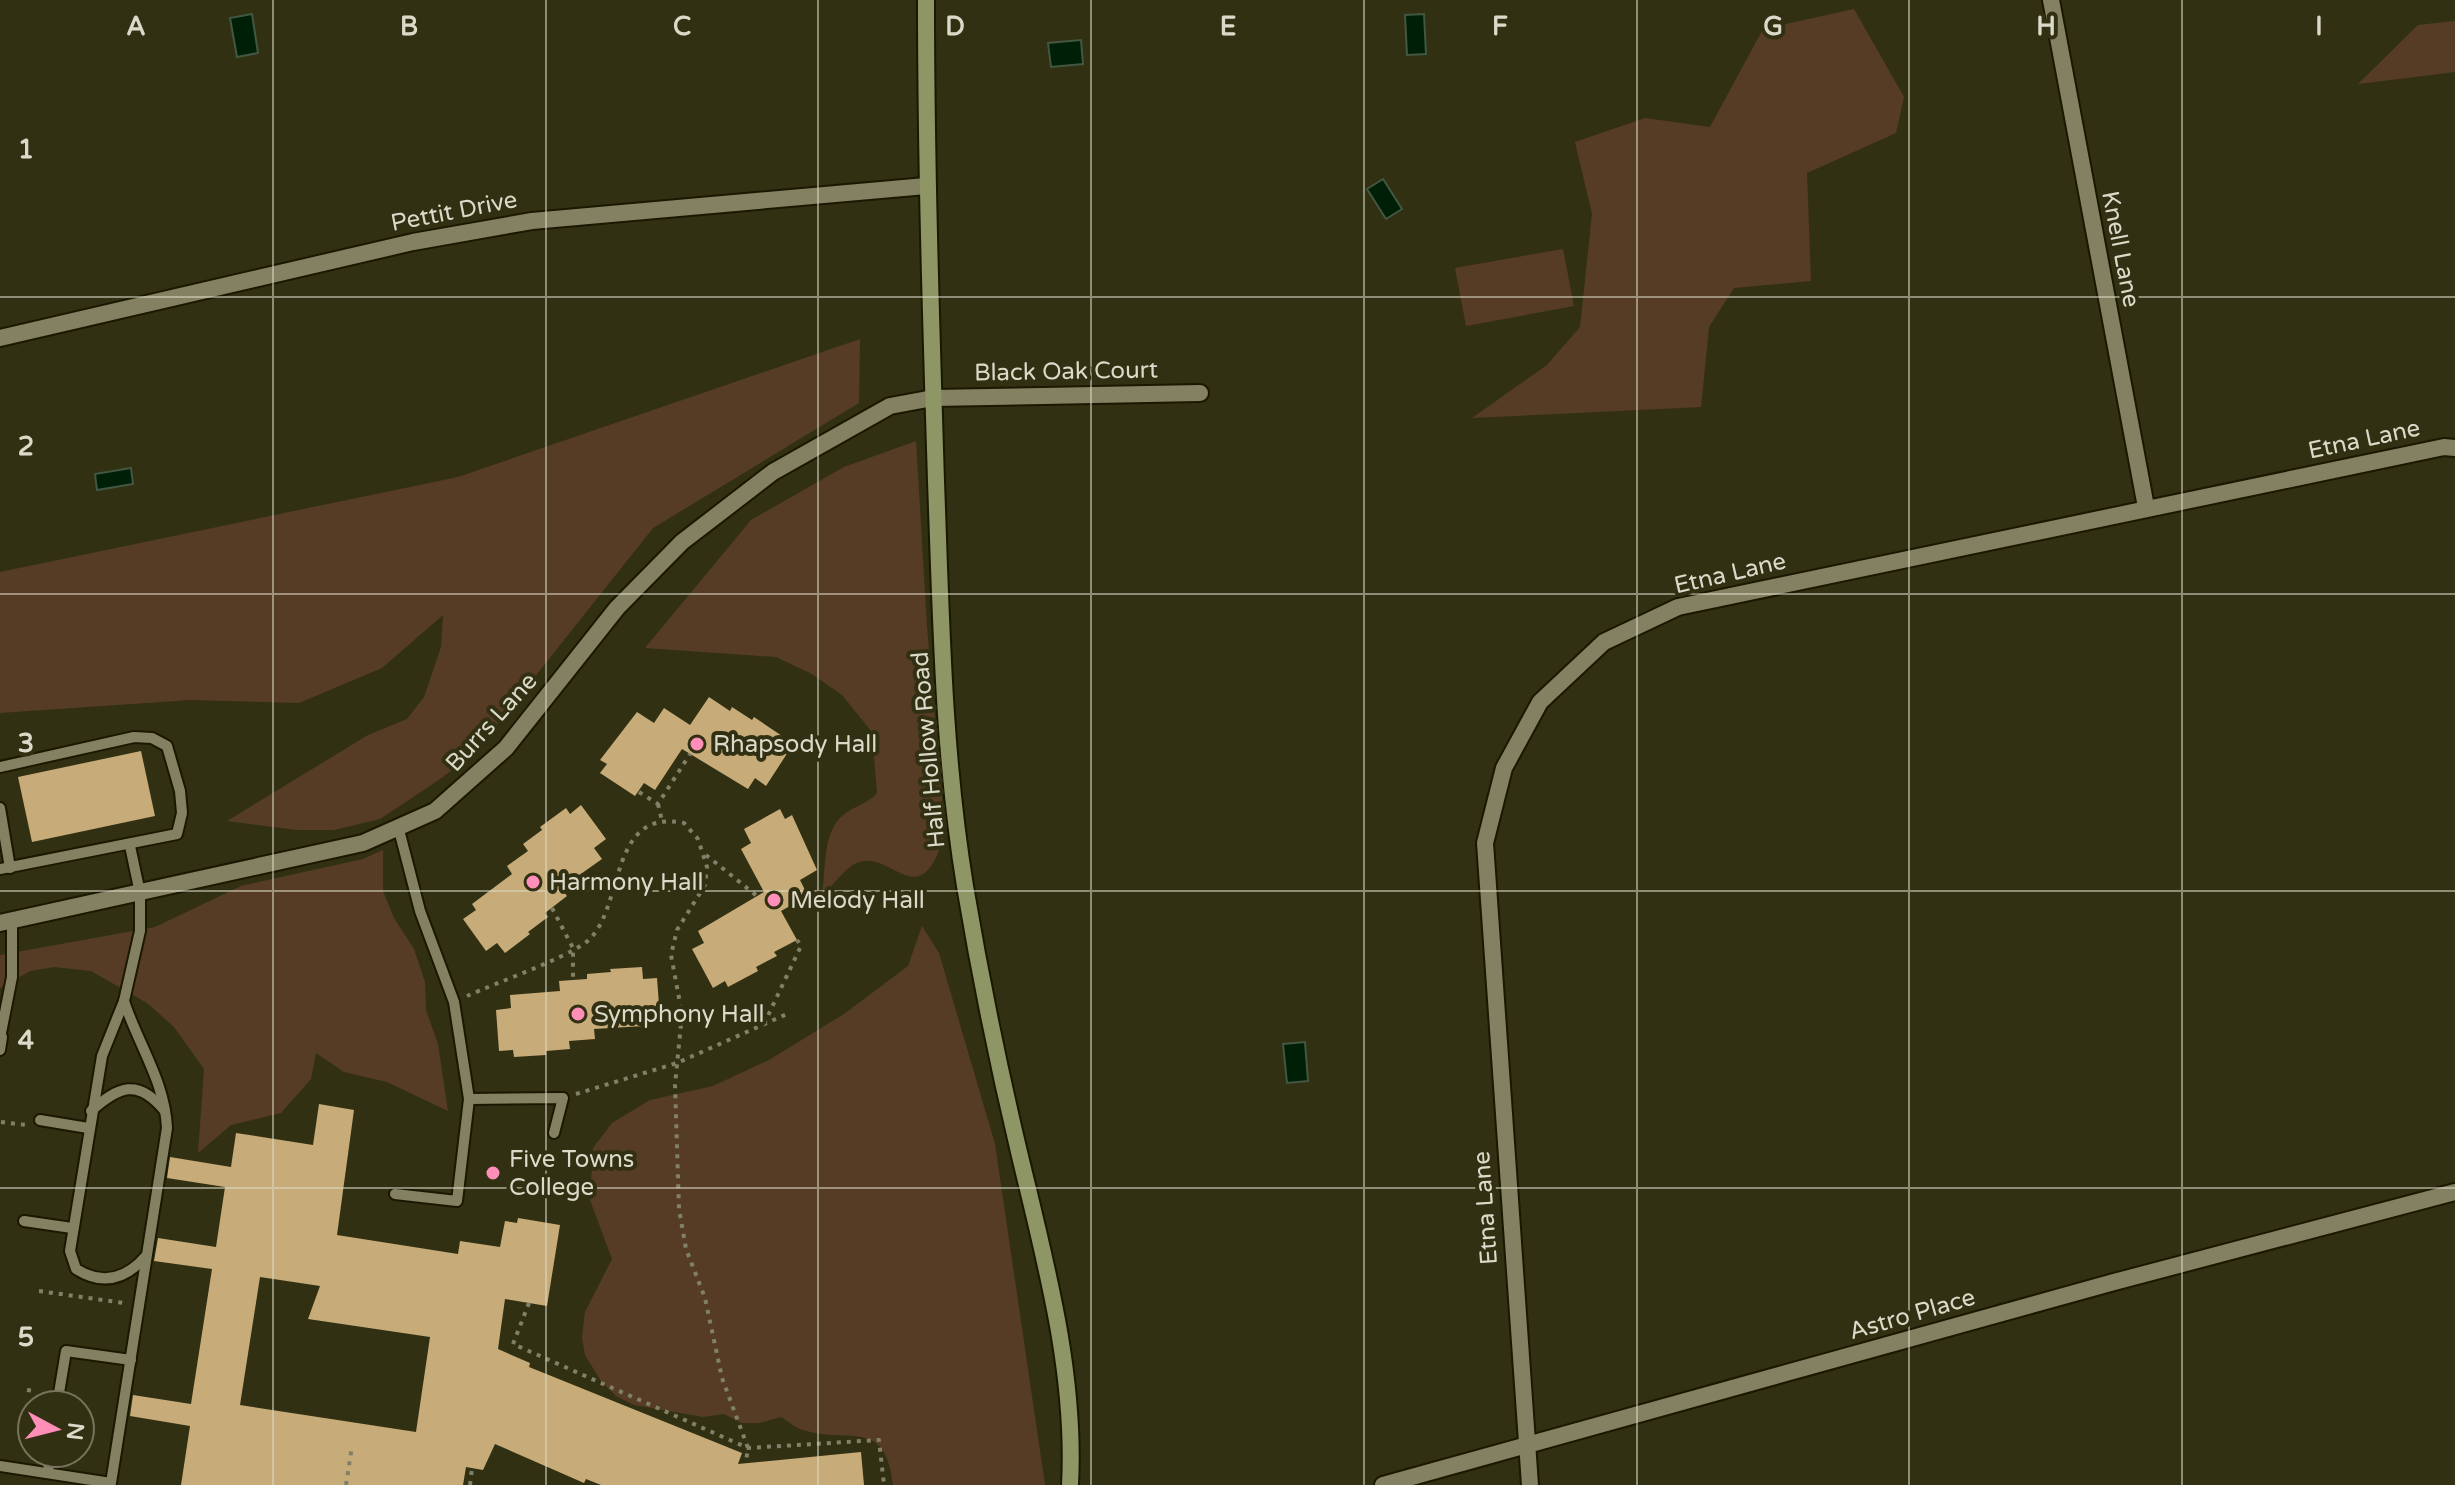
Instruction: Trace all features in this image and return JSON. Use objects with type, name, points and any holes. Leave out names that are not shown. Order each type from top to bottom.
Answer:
[{"type":"main road","name":"Half Hollow Road","points":[[926,0],[926,186],[933,398],[943,673],[953,791],[965,885],[1005,1094],[1052,1289],[1069,1400],[1070,1485]]},
{"type":"street","name":"Knell Lane","points":[[2051,0],[2146,507]]},
{"type":"street","name":"Pettit Drive","points":[[0,338],[413,242],[532,221],[926,186]]},
{"type":"street","name":"Black Oak Court","points":[[933,398],[1200,393]]},
{"type":"street","name":"Burrs Lane","points":[[3,920],[363,843],[399,830],[435,811],[485,770],[633,589],[682,542],[773,472],[890,406],[933,398]]},
{"type":"street","name":"Etna Lane","points":[[1530,1485],[1485,843],[1504,768],[1540,702],[1604,642],[1678,607],[2146,507],[2444,447],[2455,448]]},
{"type":"street","name":"Astro Place","points":[[1383,1485],[2114,1282],[2455,1192]]},
{"type":"lane","points":[[0,767],[134,737],[152,738],[167,746],[180,791],[182,813],[177,834],[130,846],[5,868],[0,808]]},
{"type":"lane","points":[[395,1194],[457,1201],[469,1099],[454,1002],[420,911],[399,830]]},
{"type":"lane","points":[[130,846],[140,893],[140,931],[124,1001],[102,1056],[72,1228],[72,1261],[88,1277],[104,1280],[119,1277],[147,1255]]},
{"type":"lane","points":[[0,1050],[12,977],[3,920]]},
{"type":"lane","points":[[0,1466],[111,1483],[167,1112],[161,1087],[134,1031],[124,1001]]},
{"type":"lane","points":[[91,1111],[120,1089],[135,1089],[148,1094],[167,1112]]},
{"type":"lane","points":[[469,1099],[563,1098],[554,1133]]},
{"type":"lane","points":[[40,1120],[88,1128]]},
{"type":"lane","points":[[24,1221],[72,1228]]},
{"type":"lane","points":[[60,1389],[66,1351],[131,1360]]},
{"type":"lane","points":[[48,1469],[48,1473]]},
{"type":"path","points":[[658,804],[690,754]]},
{"type":"path","points":[[639,792],[658,804],[662,821]]},
{"type":"path","points":[[454,1002],[585,942],[606,916],[618,863],[637,836],[662,821],[684,823],[698,839],[706,855],[757,896]]},
{"type":"path","points":[[706,855],[705,885],[673,941],[671,955],[682,1014],[677,1063],[676,1153],[681,1231],[705,1298],[722,1378],[748,1448],[746,1461]]},
{"type":"path","points":[[552,908],[573,948],[573,980]]},
{"type":"path","points":[[764,1024],[801,946],[797,940]]},
{"type":"path","points":[[563,1098],[677,1063],[787,1014]]},
{"type":"path","points":[[1,1122],[8,1122]]},
{"type":"path","points":[[39,1291],[128,1303]]},
{"type":"path","points":[[529,1303],[513,1344],[748,1448],[879,1440],[884,1485]]},
{"type":"path","points":[[346,1485],[352,1446]]},
{"type":"path","points":[[470,1485],[472,1468]]},
{"type":"shaded area","points":[[1854,9],[1904,97],[1896,133],[1807,173],[1811,281],[1734,288],[1709,327],[1701,407],[1472,418],[1547,365],[1580,327],[1592,214],[1575,142],[1645,118],[1710,127],[1763,29]]},
{"type":"shaded area","points":[[252,14],[258,53],[237,57],[230,18]]},
{"type":"shaded area","points":[[1424,14],[1426,54],[1407,55],[1405,15]]},
{"type":"shaded area","points":[[2455,21],[2455,72],[2358,84],[2418,25]]},
{"type":"shaded area","points":[[1081,40],[1083,64],[1051,67],[1048,43]]},
{"type":"shaded area","points":[[1383,179],[1402,209],[1386,219],[1367,189]]},
{"type":"shaded area","points":[[1563,249],[1574,306],[1466,326],[1455,268]]},
{"type":"shaded area","points":[[860,339],[859,403],[653,528],[471,757],[380,819],[334,830],[298,830],[227,821],[368,735],[407,719],[424,697],[441,647],[443,615],[382,668],[299,703],[190,700],[0,713],[0,572],[458,477]]},
{"type":"shaded area","points":[[916,441],[927,627],[945,833],[936,858],[926,872],[916,877],[872,861],[859,862],[844,872],[822,896],[826,854],[835,825],[845,813],[877,793],[872,732],[842,695],[812,674],[776,657],[645,648],[751,520],[844,467]]},
{"type":"shaded area","points":[[131,468],[133,484],[97,490],[95,474]]},
{"type":"shaded area","points":[[383,850],[383,891],[394,918],[414,949],[425,982],[426,1010],[438,1044],[448,1111],[387,1082],[344,1072],[316,1053],[311,1079],[281,1113],[231,1125],[198,1153],[204,1069],[174,1027],[147,1003],[91,971],[54,967],[30,971],[0,988],[0,955],[155,927],[241,886],[363,859]]},
{"type":"shaded area","points":[[922,926],[939,953],[995,1144],[1045,1485],[893,1485],[889,1463],[874,1441],[803,1430],[781,1417],[759,1423],[742,1423],[724,1414],[703,1417],[634,1405],[616,1396],[601,1381],[585,1355],[582,1337],[585,1312],[612,1259],[590,1200],[593,1148],[612,1123],[650,1100],[713,1086],[769,1060],[844,1014],[908,966]]},
{"type":"shaded area","points":[[1305,1042],[1308,1081],[1287,1083],[1283,1044]]},
{"type":"building","name":"Rhapsody Hall","points":[[709,697],[730,711],[732,707],[752,720],[754,717],[782,736],[779,741],[790,749],[766,786],[755,778],[748,789],[682,749],[655,790],[644,783],[635,796],[600,773],[607,764],[600,760],[637,712],[654,723],[664,708],[690,725]]},
{"type":"building","points":[[141,751],[155,816],[32,842],[18,777]]},
{"type":"building","name":"Harmony Hall","points":[[581,805],[606,839],[594,848],[602,859],[561,888],[567,896],[545,913],[548,917],[528,932],[530,934],[505,953],[497,943],[486,951],[463,919],[476,910],[472,904],[512,874],[507,866],[528,851],[523,844],[542,830],[540,827],[566,808],[570,814]]},
{"type":"building","name":"Melody Hall","points":[[780,809],[785,819],[792,815],[817,870],[800,880],[808,896],[781,911],[797,940],[774,952],[777,956],[756,967],[758,971],[728,987],[725,981],[713,988],[692,949],[704,943],[698,931],[764,892],[741,849],[751,843],[744,829]]},
{"type":"building","name":"Symphony Hall","points":[[642,967],[643,979],[657,978],[660,1018],[643,1019],[644,1026],[594,1029],[595,1039],[569,1041],[570,1049],[546,1051],[546,1055],[514,1057],[513,1050],[499,1051],[496,1010],[511,1008],[510,995],[560,991],[559,981],[587,979],[587,974],[611,972],[610,969]]},
{"type":"building","name":"Five Towns College","points":[[319,1104],[354,1110],[337,1235],[458,1254],[460,1241],[500,1247],[505,1221],[517,1223],[518,1218],[560,1225],[547,1306],[505,1299],[498,1349],[530,1363],[529,1367],[742,1453],[738,1464],[861,1452],[864,1485],[601,1485],[586,1479],[584,1483],[495,1444],[483,1470],[466,1467],[463,1485],[181,1485],[190,1426],[130,1416],[133,1395],[191,1404],[212,1269],[154,1261],[158,1238],[216,1247],[225,1187],[167,1178],[170,1157],[231,1167],[236,1133],[313,1145]],"holes":[[[260,1277],[320,1286],[308,1319],[430,1337],[416,1432],[240,1405]]]},
{"type":"place","name":"Rhapsody Hall","points":[[697,744]]},
{"type":"place","name":"Harmony Hall","points":[[533,882]]},
{"type":"place","name":"Melody Hall","points":[[774,900]]},
{"type":"place","name":"Symphony Hall","points":[[578,1014]]},
{"type":"place","name":"Five Towns College","points":[[493,1173]]}]
